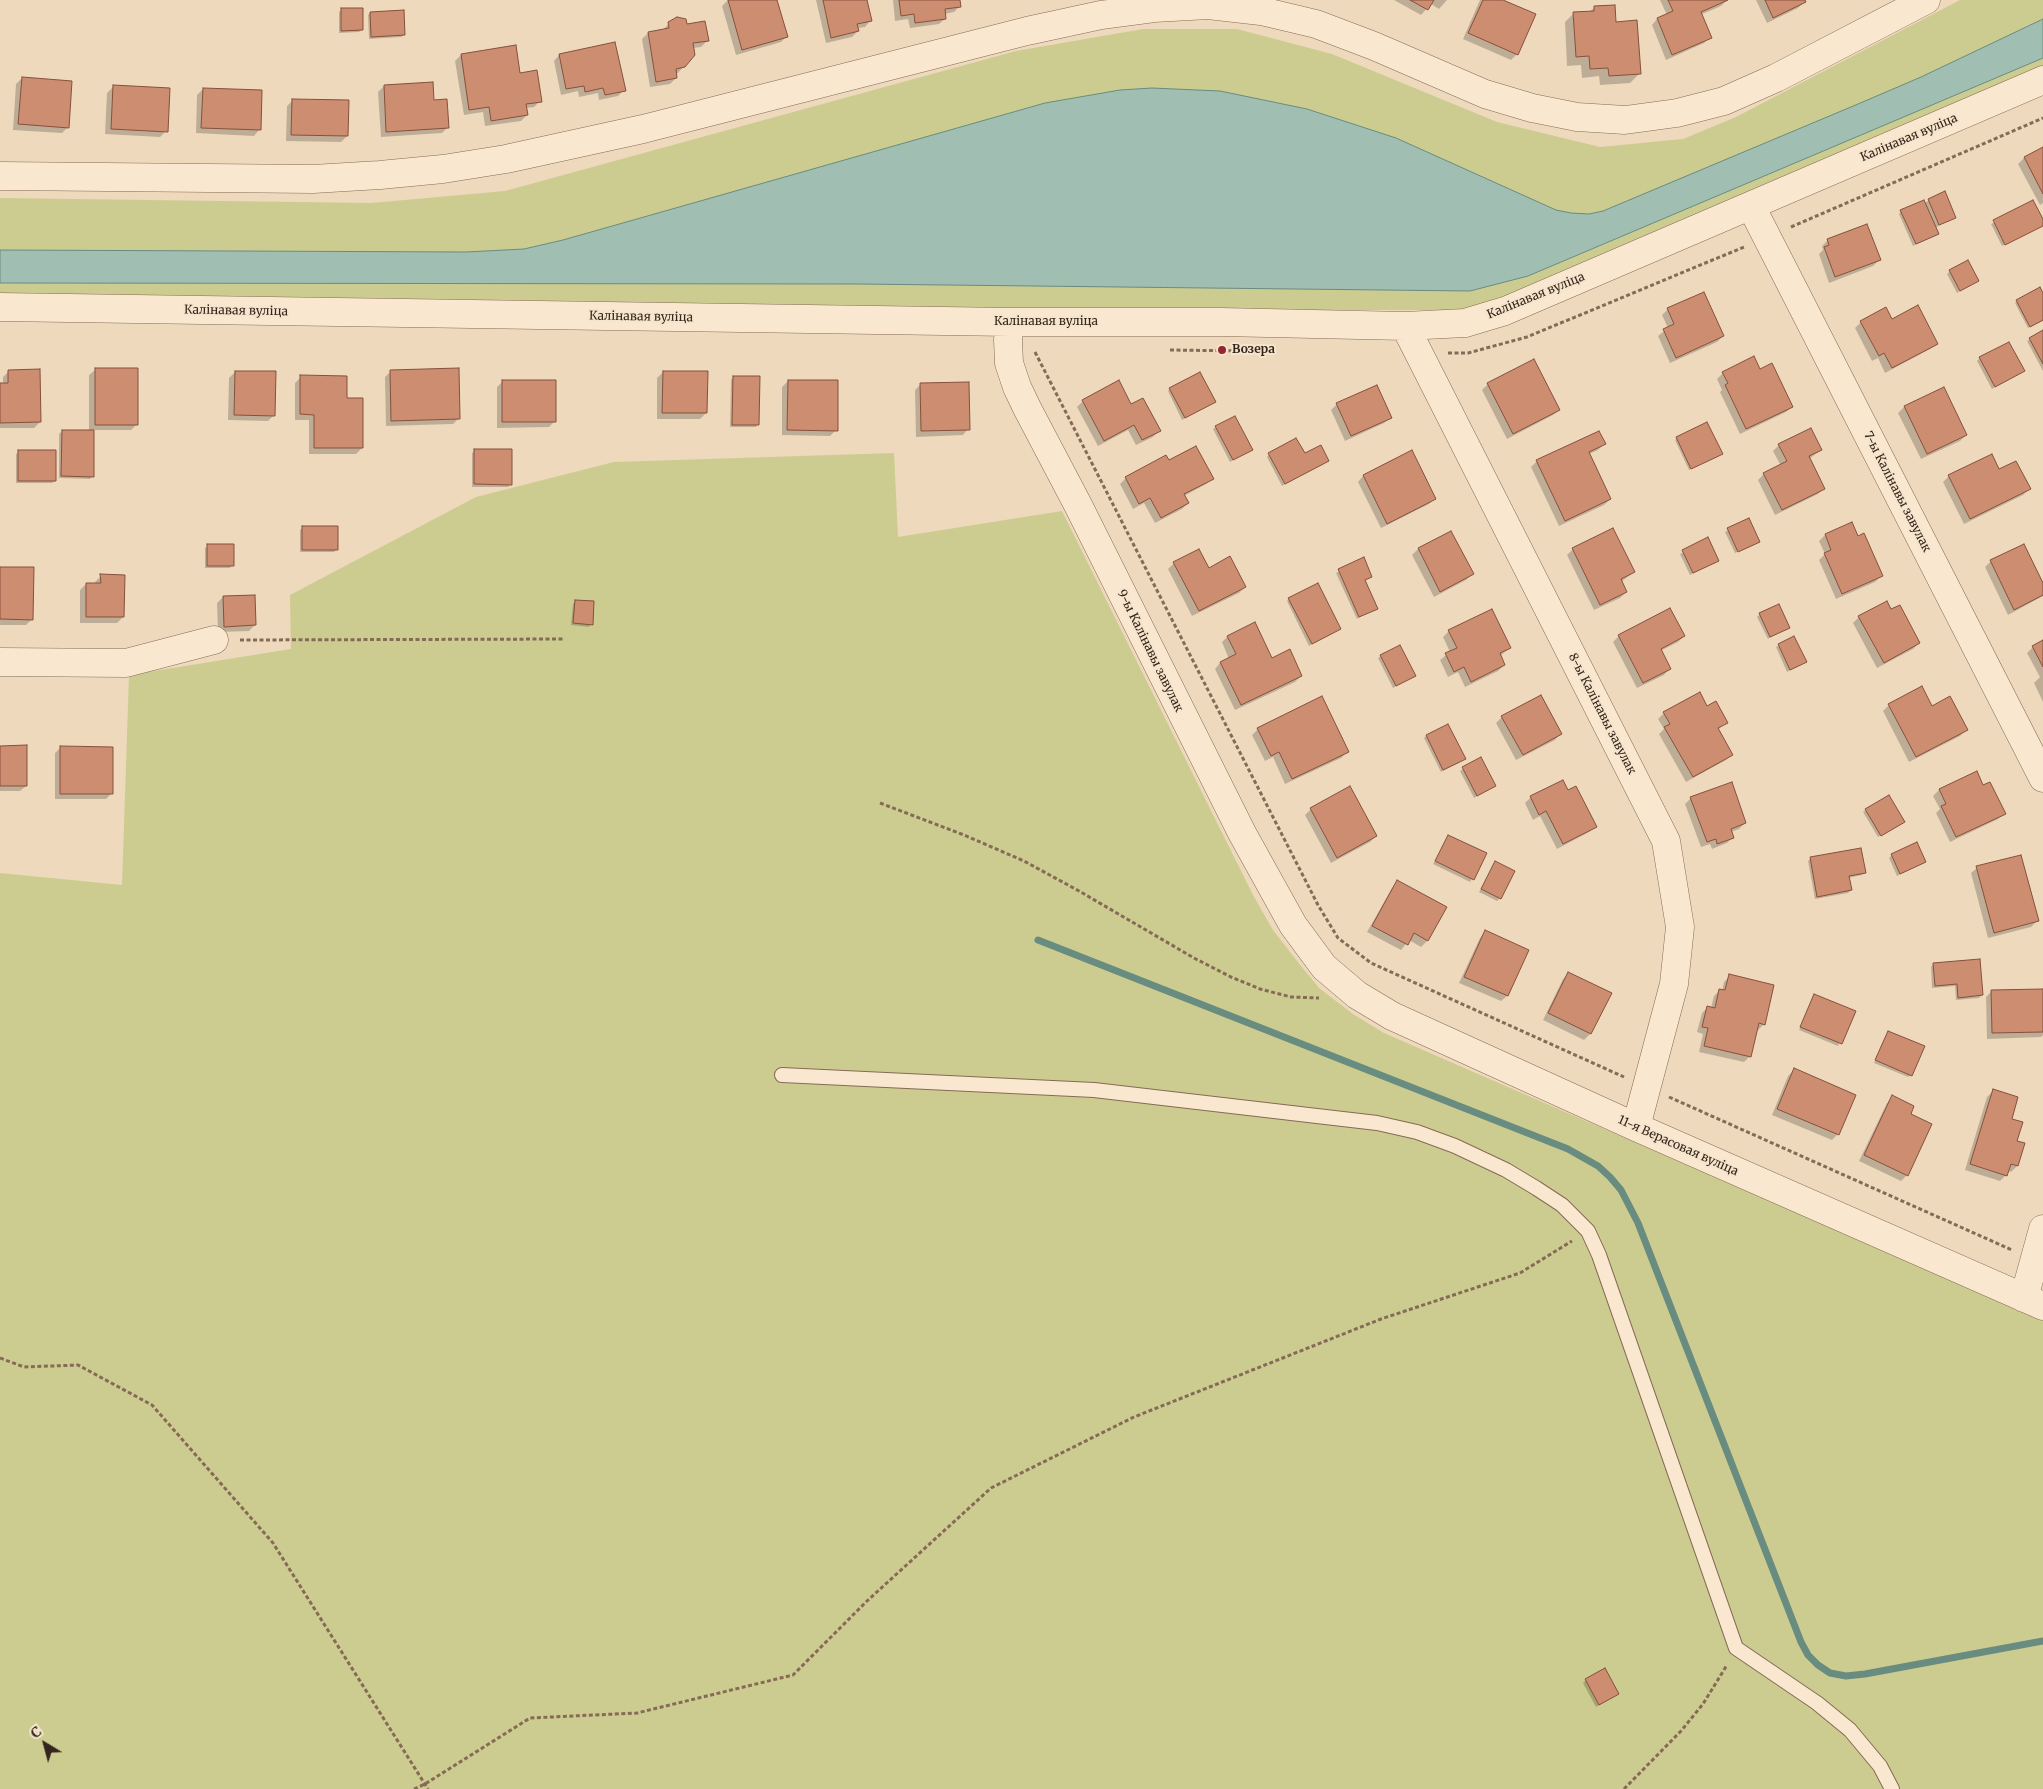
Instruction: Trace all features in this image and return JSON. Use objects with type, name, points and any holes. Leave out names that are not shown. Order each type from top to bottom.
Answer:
[{"type":"street","points":[[0,176],[313,179],[380,176],[443,169],[506,160],[644,129],[1082,19],[1154,8],[1208,5],[1261,11],[1316,24],[1374,46],[1485,94],[1532,108],[1578,117],[1625,120],[1678,114],[1724,101],[1776,78],[1926,0]]},
{"type":"street","name":"Калінавая вуліца","points":[[0,307],[1010,322],[1221,322],[1405,326],[1465,323],[1505,311],[2043,80]]},
{"type":"street","name":"7-ы Калінавы завулак","points":[[1751,206],[2043,778]]},
{"type":"street","name":"9-ы Калінавы завулак","points":[[1010,322],[1008,340],[1009,363],[1027,408],[1078,505],[1242,833],[1293,925],[1324,967]]},
{"type":"street","name":"8-ы Калінавы завулак","points":[[1405,326],[1666,841],[1680,926],[1674,984],[1636,1127]]},
{"type":"street","points":[[0,662],[126,663],[214,640]]},
{"type":"street","name":"11-я Верасовая вуліца","points":[[1324,967],[1357,995],[1392,1016],[1636,1127],[2033,1302]]},
{"type":"street","points":[[2033,1302],[2034,1260],[2043,1229]]},
{"type":"lane","points":[[782,1075],[1094,1090],[1377,1123],[1417,1132],[1455,1146],[1506,1170],[1562,1205],[1588,1231],[1599,1255],[1736,1648],[1816,1703],[1850,1730],[1880,1766],[1892,1789]]},
{"type":"path","points":[[1034,349],[1318,905],[1338,938],[1371,963],[2034,1260]]},
{"type":"path","points":[[214,640],[565,639]]},
{"type":"path","points":[[880,803],[964,835],[1024,861],[1194,958],[1252,986],[1291,997],[1321,998],[1357,995]]},
{"type":"path","points":[[414,1789],[530,1718],[638,1713],[793,1675],[867,1601],[991,1488],[1134,1417],[1381,1319],[1520,1273],[1588,1231]]},
{"type":"path","points":[[0,1358],[24,1367],[78,1365],[152,1405],[273,1543],[428,1789]]},
{"type":"path","points":[[1624,1789],[1681,1731],[1703,1704],[1736,1648]]},
{"type":"green space","points":[[1960,0],[2043,0],[2043,68],[1509,296],[1463,310],[1021,310],[0,300],[0,198],[371,203],[505,191],[1016,51],[1143,29],[1237,29],[1332,54],[1497,122],[1600,147],[1683,139],[1736,117]]},
{"type":"green space","points":[[894,453],[898,537],[1062,511],[1253,895],[1273,930],[1319,988],[1353,1014],[1384,1033],[2043,1320],[2043,1789],[0,1789],[0,873],[122,885],[129,675],[291,649],[290,595],[476,497],[614,462]]},
{"type":"shaded area","points":[[2043,19],[2043,58],[1528,276],[1470,291],[859,284],[0,283],[0,250],[466,252],[524,249],[563,240],[1045,103],[1120,90],[1152,88],[1220,91],[1307,109],[1396,138],[1556,210],[1589,214],[1603,211],[1921,77]]},
{"type":"building","points":[[728,0],[777,0],[788,37],[742,50]]},
{"type":"building","points":[[823,0],[867,0],[872,21],[857,24],[859,31],[831,38]]},
{"type":"building","points":[[899,0],[960,0],[961,7],[945,9],[946,19],[915,23],[914,14],[901,16]]},
{"type":"building","points":[[1410,0],[1434,0],[1428,10]]},
{"type":"building","points":[[1483,0],[1503,0],[1536,14],[1518,55],[1468,33]]},
{"type":"building","points":[[1668,0],[1728,0],[1701,12],[1712,38],[1672,55],[1657,18],[1673,11]]},
{"type":"building","points":[[1765,0],[1805,0],[1806,2],[1773,18]]},
{"type":"building","points":[[1615,5],[1616,22],[1637,20],[1641,74],[1609,76],[1608,68],[1590,69],[1589,56],[1576,57],[1573,12],[1594,11],[1594,6]]},
{"type":"building","points":[[341,8],[363,8],[363,30],[341,31]]},
{"type":"building","points":[[404,10],[405,35],[371,37],[370,12]]},
{"type":"building","points":[[677,17],[686,19],[687,24],[705,21],[709,41],[693,43],[695,55],[685,67],[676,69],[677,78],[656,82],[648,32],[669,28],[668,22]]},
{"type":"building","points":[[615,42],[626,91],[605,95],[603,88],[585,92],[584,86],[566,89],[559,54]]},
{"type":"building","points":[[516,45],[520,73],[537,70],[542,102],[526,104],[528,115],[491,121],[489,107],[469,110],[461,54]]},
{"type":"building","points":[[22,77],[72,81],[69,128],[18,124]]},
{"type":"building","points":[[433,82],[434,100],[447,99],[449,128],[386,132],[384,85]]},
{"type":"building","points":[[113,85],[170,88],[168,132],[111,129]]},
{"type":"building","points":[[203,88],[262,90],[261,130],[201,128]]},
{"type":"building","points":[[292,99],[349,100],[348,136],[291,135]]},
{"type":"building","points":[[2043,147],[2043,194],[2024,157]]},
{"type":"building","points":[[1945,191],[1956,218],[1939,225],[1928,199]]},
{"type":"building","points":[[1924,200],[1939,234],[1916,244],[1900,210]]},
{"type":"building","points":[[2033,200],[2043,219],[2043,226],[2005,245],[1993,220]]},
{"type":"building","points":[[1867,224],[1881,260],[1835,277],[1824,247],[1829,245],[1827,239]]},
{"type":"building","points":[[1968,260],[1979,281],[1960,291],[1949,270]]},
{"type":"building","points":[[2040,287],[2043,293],[2043,320],[2030,327],[2016,300]]},
{"type":"building","points":[[1704,292],[1724,336],[1676,358],[1663,329],[1674,324],[1667,308]]},
{"type":"building","points":[[1918,305],[1938,344],[1892,368],[1884,353],[1879,356],[1860,321],[1886,307],[1892,319]]},
{"type":"building","points":[[2043,330],[2043,364],[2029,338]]},
{"type":"building","points":[[2009,342],[2025,371],[1995,387],[1979,357]]},
{"type":"building","points":[[1754,356],[1760,369],[1772,363],[1793,407],[1746,429],[1725,385],[1728,383],[1722,372]]},
{"type":"building","points":[[1534,359],[1560,410],[1513,434],[1487,383]]},
{"type":"building","points":[[95,368],[138,368],[138,425],[95,425]]},
{"type":"building","points":[[459,368],[460,419],[391,421],[390,370]]},
{"type":"building","points":[[40,369],[41,422],[0,423],[0,383],[8,383],[8,370]]},
{"type":"building","points":[[235,371],[276,371],[275,416],[234,415]]},
{"type":"building","points":[[663,371],[708,371],[707,413],[662,413]]},
{"type":"building","points":[[1200,372],[1216,402],[1185,418],[1169,388]]},
{"type":"building","points":[[300,375],[347,376],[347,398],[363,398],[363,448],[314,448],[314,415],[300,414]]},
{"type":"building","points":[[733,376],[760,376],[759,425],[732,425]]},
{"type":"building","points":[[502,380],[556,380],[556,422],[502,422]]},
{"type":"building","points":[[788,380],[838,380],[838,431],[787,430]]},
{"type":"building","points":[[1119,380],[1131,404],[1143,398],[1161,431],[1142,440],[1134,425],[1104,441],[1082,400]]},
{"type":"building","points":[[969,382],[970,430],[921,431],[920,383]]},
{"type":"building","points":[[1377,385],[1392,418],[1351,436],[1336,403]]},
{"type":"building","points":[[1944,387],[1967,435],[1927,454],[1904,406]]},
{"type":"building","points":[[1235,416],[1253,450],[1233,460],[1215,426]]},
{"type":"building","points":[[1707,422],[1723,454],[1691,469],[1676,437]]},
{"type":"building","points":[[1811,428],[1822,450],[1809,456],[1825,489],[1782,510],[1763,473],[1787,461],[1778,444]]},
{"type":"building","points":[[62,430],[94,430],[94,477],[61,476]]},
{"type":"building","points":[[1599,431],[1606,444],[1589,452],[1611,499],[1565,521],[1536,460]]},
{"type":"building","points":[[1296,438],[1305,453],[1321,445],[1329,461],[1285,484],[1268,453]]},
{"type":"building","points":[[1196,446],[1214,479],[1184,494],[1189,503],[1161,518],[1150,498],[1139,504],[1125,477],[1166,455],[1169,460]]},
{"type":"building","points":[[474,449],[512,449],[512,485],[474,484]]},
{"type":"building","points":[[18,450],[56,450],[56,481],[18,481]]},
{"type":"building","points":[[1412,450],[1436,499],[1387,524],[1363,475]]},
{"type":"building","points":[[1992,454],[1999,469],[2016,461],[2031,489],[1970,519],[1948,475]]},
{"type":"building","points":[[1749,518],[1760,542],[1738,552],[1727,528]]},
{"type":"building","points":[[1852,522],[1858,536],[1864,533],[1883,576],[1842,594],[1824,553],[1831,550],[1825,534]]},
{"type":"building","points":[[302,526],[338,526],[338,550],[302,550]]},
{"type":"building","points":[[1613,528],[1635,572],[1621,579],[1627,592],[1600,605],[1572,548]]},
{"type":"building","points":[[1451,531],[1474,574],[1440,592],[1418,548]]},
{"type":"building","points":[[1708,537],[1719,561],[1693,573],[1682,550]]},
{"type":"building","points":[[207,544],[234,544],[234,566],[207,566]]},
{"type":"building","points":[[2024,544],[2043,583],[2043,595],[2014,610],[1990,560]]},
{"type":"building","points":[[1199,549],[1209,568],[1230,556],[1246,587],[1199,611],[1173,562]]},
{"type":"building","points":[[1364,557],[1372,577],[1365,580],[1378,609],[1359,617],[1338,569]]},
{"type":"building","points":[[0,567],[34,567],[33,620],[0,619]]},
{"type":"building","points":[[100,574],[125,575],[124,617],[86,617],[86,583],[101,583]]},
{"type":"building","points":[[1318,583],[1341,629],[1312,644],[1288,598]]},
{"type":"building","points":[[255,595],[256,625],[224,627],[223,596]]},
{"type":"building","points":[[575,600],[594,601],[593,625],[573,623]]},
{"type":"building","points":[[1887,601],[1891,609],[1900,605],[1920,643],[1884,663],[1858,616]]},
{"type":"building","points":[[1779,604],[1790,628],[1770,637],[1759,613]]},
{"type":"building","points":[[1670,608],[1685,636],[1661,649],[1671,669],[1643,683],[1618,635]]},
{"type":"building","points":[[1492,609],[1511,648],[1500,653],[1505,665],[1471,682],[1464,667],[1454,672],[1445,653],[1457,648],[1448,630]]},
{"type":"building","points":[[1255,622],[1272,658],[1290,649],[1302,676],[1241,705],[1220,662],[1236,654],[1227,636]]},
{"type":"building","points":[[1794,636],[1807,662],[1790,670],[1778,644]]},
{"type":"building","points":[[2043,640],[2043,667],[2032,646]]},
{"type":"building","points":[[1400,645],[1416,676],[1396,686],[1380,655]]},
{"type":"building","points":[[1922,686],[1932,706],[1950,696],[1968,730],[1916,757],[1888,704]]},
{"type":"building","points":[[1700,692],[1707,706],[1716,701],[1728,723],[1718,728],[1733,755],[1693,777],[1664,727],[1670,724],[1663,712]]},
{"type":"building","points":[[1541,695],[1562,734],[1523,755],[1501,716]]},
{"type":"building","points":[[1322,696],[1349,752],[1292,779],[1279,752],[1271,756],[1257,728]]},
{"type":"building","points":[[1448,724],[1466,759],[1443,770],[1426,735]]},
{"type":"building","points":[[27,745],[27,786],[0,786],[0,746]]},
{"type":"building","points":[[60,746],[113,747],[113,794],[60,794]]},
{"type":"building","points":[[1481,757],[1496,786],[1477,796],[1462,767]]},
{"type":"building","points":[[1977,771],[1983,785],[1990,782],[2006,814],[1956,837],[1941,806],[1946,804],[1939,789]]},
{"type":"building","points":[[1563,780],[1568,790],[1576,786],[1597,827],[1563,844],[1546,811],[1539,815],[1530,796]]},
{"type":"building","points":[[1732,782],[1746,823],[1731,829],[1734,838],[1717,844],[1716,839],[1707,842],[1690,797]]},
{"type":"building","points":[[1350,786],[1377,836],[1337,858],[1310,808]]},
{"type":"building","points":[[1889,795],[1905,822],[1881,836],[1865,809]]},
{"type":"building","points":[[1448,835],[1487,853],[1474,880],[1435,861]]},
{"type":"building","points":[[1917,842],[1926,862],[1900,874],[1891,854]]},
{"type":"building","points":[[1861,848],[1866,873],[1849,876],[1852,890],[1817,897],[1810,857]]},
{"type":"building","points":[[2021,855],[2039,921],[1994,933],[1976,866]]},
{"type":"building","points":[[1495,861],[1515,871],[1501,899],[1481,889]]},
{"type":"building","points":[[1397,880],[1447,907],[1428,941],[1414,933],[1408,945],[1372,926]]},
{"type":"building","points":[[1485,930],[1529,950],[1508,996],[1464,977]]},
{"type":"building","points":[[1980,959],[1983,995],[1958,998],[1957,984],[1935,986],[1933,963]]},
{"type":"building","points":[[1568,972],[1612,993],[1591,1034],[1548,1013]]},
{"type":"building","points":[[1729,974],[1774,985],[1765,1025],[1759,1023],[1751,1057],[1704,1046],[1708,1028],[1702,1027],[1707,1006],[1715,1008],[1719,989],[1725,990]]},
{"type":"building","points":[[2043,989],[2043,1032],[1992,1033],[1991,990]]},
{"type":"building","points":[[1814,994],[1856,1011],[1842,1044],[1800,1027]]},
{"type":"building","points":[[1888,1031],[1925,1046],[1912,1076],[1875,1060]]},
{"type":"building","points":[[1794,1068],[1856,1095],[1839,1135],[1777,1109]]},
{"type":"building","points":[[1993,1089],[2018,1097],[2012,1119],[2023,1122],[2017,1141],[2025,1143],[2018,1166],[2011,1164],[2007,1176],[1970,1164]]},
{"type":"building","points":[[1892,1095],[1914,1106],[1911,1114],[1932,1124],[1908,1176],[1864,1155]]},
{"type":"building","points":[[1605,1668],[1619,1694],[1599,1705],[1585,1679]]},
{"type":"waterway","points":[[1038,940],[1568,1149],[1598,1166],[1610,1177],[1621,1190],[1638,1223],[1801,1642],[1808,1655],[1818,1665],[1830,1673],[1846,1676],[1865,1674],[2043,1641]]},
{"type":"place","name":"Возера","points":[[1222,350]]}]
